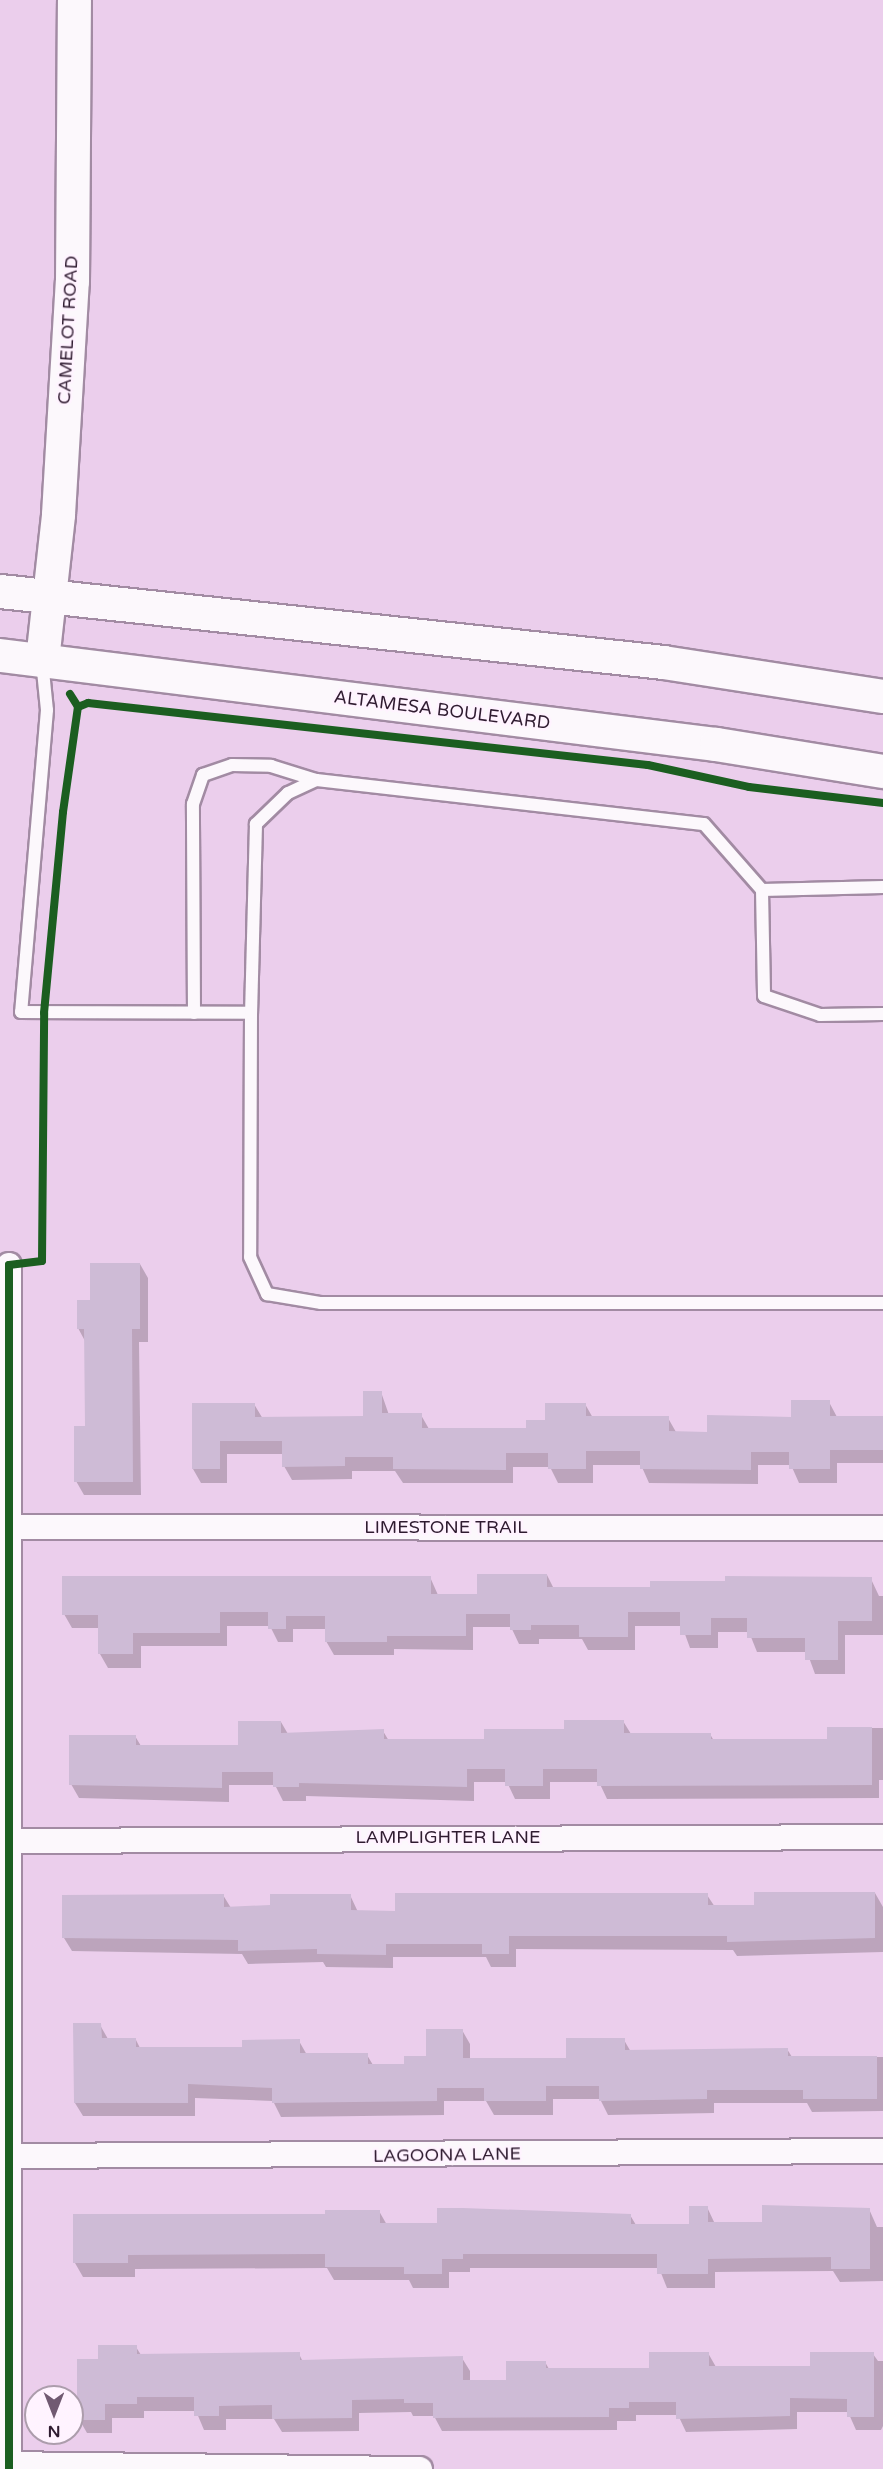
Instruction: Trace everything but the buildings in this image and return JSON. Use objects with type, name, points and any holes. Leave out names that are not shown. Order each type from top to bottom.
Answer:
[{"type":"main road","name":"CAMELOT ROAD","points":[[42,660],[50,598],[72,281],[74,0]]},
{"type":"main road","points":[[0,591],[663,662],[883,696]]},
{"type":"main road","name":"ALTAMESA BOULEVARD","points":[[0,655],[716,744],[883,771]]},
{"type":"street","points":[[9,1265],[12,1841],[11,2157],[6,2466],[420,2469]]},
{"type":"street","name":"LIMESTONE TRAIL","points":[[9,1527],[883,1528]]},
{"type":"street","name":"LAMPLIGHTER LANE","points":[[12,1841],[883,1837]]},
{"type":"street","name":"LAGOONA LANE","points":[[11,2157],[883,2151]]},
{"type":"lane","points":[[42,660],[47,710],[21,1012],[251,1012]]},
{"type":"lane","points":[[194,1012],[193,804],[203,775],[232,765],[272,766],[316,780],[704,824],[762,890],[764,996],[819,1015],[883,1014]]},
{"type":"lane","points":[[316,780],[288,793],[256,824],[251,1012],[250,1257],[267,1294],[321,1303],[883,1303]]},
{"type":"lane","points":[[762,890],[883,887]]},
{"type":"cycle path","points":[[70,694],[78,707],[88,703],[648,765],[749,787],[883,803]]},
{"type":"cycle path","points":[[9,2469],[9,1265],[42,1261],[44,1013],[63,812],[78,707]]}]
